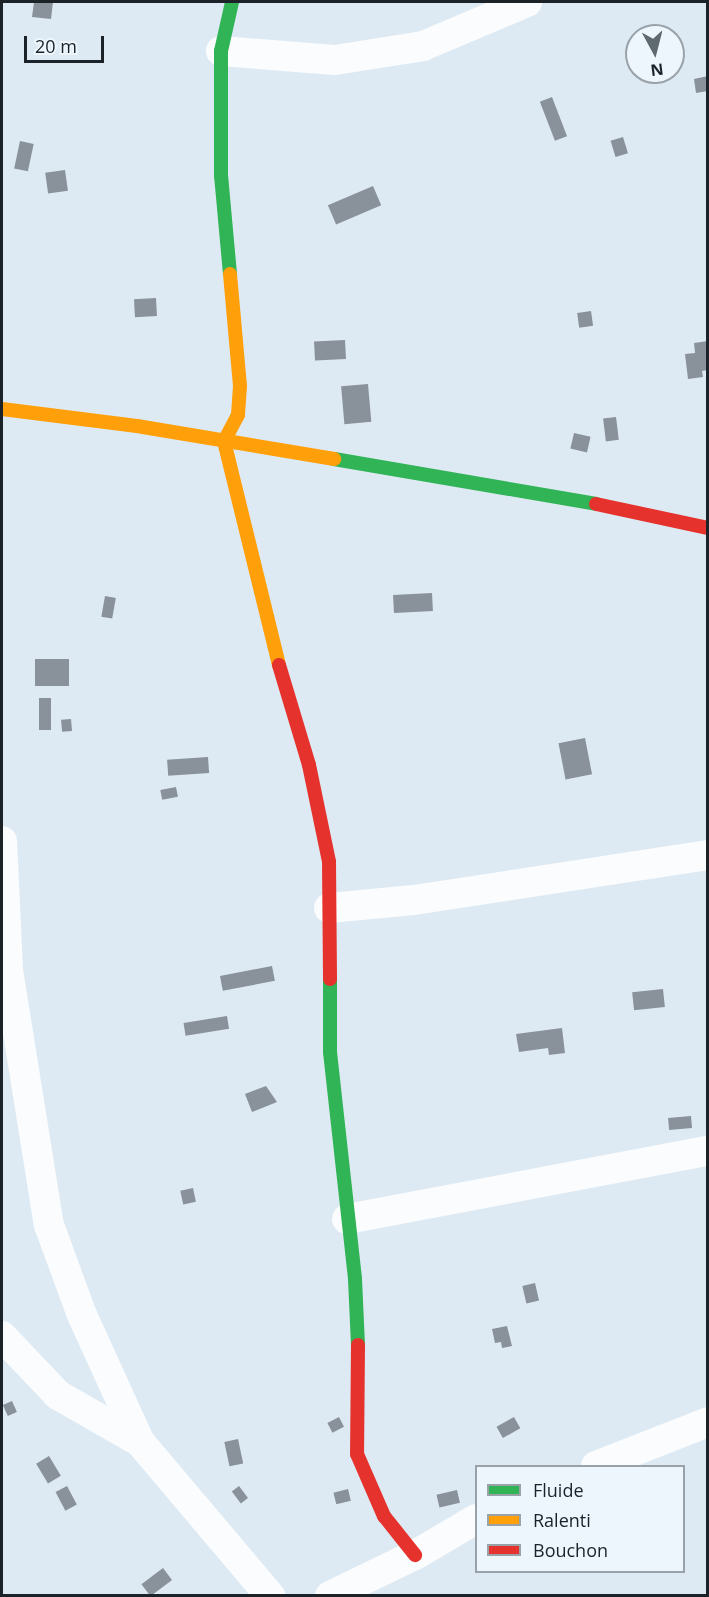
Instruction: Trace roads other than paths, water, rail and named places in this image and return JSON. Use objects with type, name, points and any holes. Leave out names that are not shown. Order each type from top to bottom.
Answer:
[{"type":"street","points":[[232,2],[221,51],[221,176],[240,386],[238,415],[224,441],[273,646],[309,765],[329,862],[330,1052],[355,1280],[360,1405],[357,1454],[384,1516],[415,1555]]},
{"type":"street","points":[[221,51],[334,60],[423,46],[518,3]]},
{"type":"street","points":[[2,409],[224,441],[610,506],[708,528]]},
{"type":"street","points":[[2,842],[5,945],[49,1225],[82,1315],[140,1442],[270,1596]]},
{"type":"street","points":[[329,908],[414,900],[708,855]]},
{"type":"street","points":[[347,1219],[708,1151]]},
{"type":"street","points":[[2,1336],[58,1395],[140,1442]]},
{"type":"street","points":[[601,1465],[708,1422]]},
{"type":"street","points":[[378,1572],[384,1516]]},
{"type":"street","points":[[330,1596],[415,1555],[475,1520]]}]
